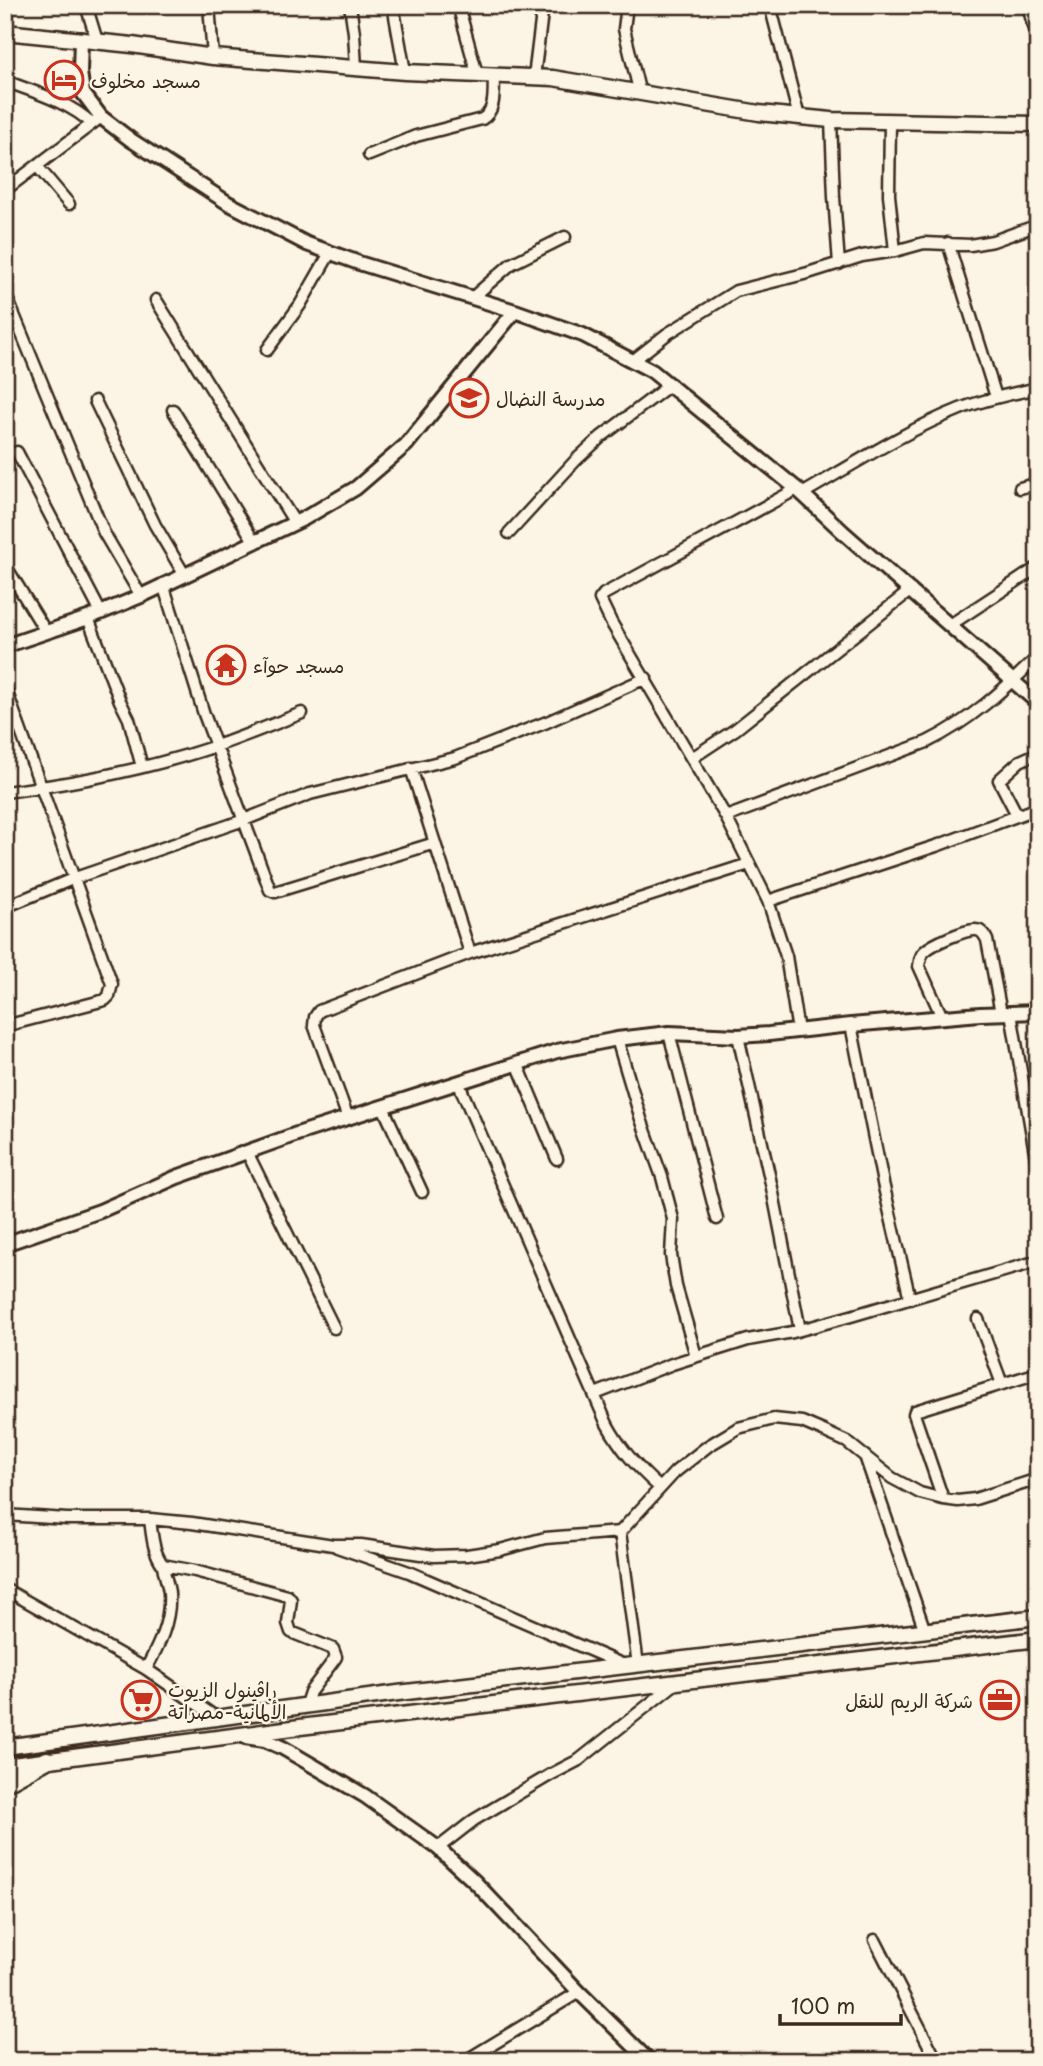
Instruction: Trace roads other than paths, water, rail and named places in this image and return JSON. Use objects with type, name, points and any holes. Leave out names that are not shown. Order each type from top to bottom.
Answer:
[{"type":"highway","points":[[5,1783],[47,1760]]},
{"type":"main road","points":[[5,32],[81,39],[213,57],[405,72],[553,78],[759,113],[831,120],[1038,124]]},
{"type":"main road","points":[[5,1746],[398,1693],[1038,1617]]},
{"type":"main road","points":[[5,1766],[804,1665],[1038,1639]]},
{"type":"main road","points":[[802,1646],[804,1665]]},
{"type":"street","points":[[86,5],[97,41]]},
{"type":"street","points":[[209,5],[213,57]]},
{"type":"street","points":[[350,5],[356,68]]},
{"type":"street","points":[[393,5],[405,72]]},
{"type":"street","points":[[458,5],[477,74]]},
{"type":"street","points":[[534,77],[543,5]]},
{"type":"street","points":[[627,5],[624,29],[640,94]]},
{"type":"street","points":[[770,5],[799,117]]},
{"type":"street","points":[[1028,5],[1038,45]]},
{"type":"street","points":[[81,39],[80,72],[83,93],[97,120]]},
{"type":"street","points":[[369,155],[416,136],[448,129],[489,115],[492,109],[494,75]]},
{"type":"street","points":[[5,81],[97,120],[228,203],[307,244],[583,335],[634,360],[671,384],[800,491],[1038,703]]},
{"type":"street","points":[[5,190],[97,120]]},
{"type":"street","points":[[831,120],[839,264]]},
{"type":"street","points":[[890,122],[889,195],[895,251]]},
{"type":"street","points":[[37,166],[68,204]]},
{"type":"street","points":[[634,360],[667,334],[736,291],[862,256],[924,243],[982,243],[1038,225]]},
{"type":"street","points":[[472,298],[511,264],[565,237]]},
{"type":"street","points":[[948,243],[996,397]]},
{"type":"street","points":[[267,350],[300,305],[330,253]]},
{"type":"street","points":[[5,293],[104,533],[141,596]]},
{"type":"street","points":[[156,300],[295,523]]},
{"type":"street","points":[[5,646],[141,596],[295,523],[356,488],[394,457],[425,423],[514,311]]},
{"type":"street","points":[[509,533],[576,460],[601,437],[671,384]]},
{"type":"street","points":[[798,1031],[786,956],[768,901],[726,817],[611,622],[601,603],[602,596],[930,423],[996,397],[1038,388]]},
{"type":"street","points":[[95,401],[155,526],[184,574]]},
{"type":"street","points":[[173,410],[255,543]]},
{"type":"street","points":[[17,452],[94,615],[142,766]]},
{"type":"street","points":[[1020,488],[1038,483]]},
{"type":"street","points":[[5,565],[46,632]]},
{"type":"street","points":[[950,625],[1038,567]]},
{"type":"street","points":[[163,584],[215,746],[270,890],[275,892],[435,843]]},
{"type":"street","points":[[692,758],[736,729],[911,590]]},
{"type":"street","points":[[726,817],[927,742],[966,720],[1038,657]]},
{"type":"street","points":[[5,907],[75,878],[244,820],[310,794],[455,758],[646,678]]},
{"type":"street","points":[[5,687],[112,984],[106,1000],[5,1026]]},
{"type":"street","points":[[5,792],[41,788],[142,766],[215,746],[302,713]]},
{"type":"street","points":[[1017,815],[999,780],[1020,761],[1038,753]]},
{"type":"street","points":[[411,768],[470,953]]},
{"type":"street","points":[[768,901],[939,845],[1038,808]]},
{"type":"street","points":[[348,1118],[314,1026],[319,1011],[470,953],[749,864]]},
{"type":"street","points":[[942,1017],[919,966],[923,951],[944,939],[976,930],[983,933],[1006,1013],[1035,1138],[1038,1170]]},
{"type":"street","points":[[5,1244],[100,1211],[177,1177],[247,1152],[557,1051],[617,1039],[669,1033],[738,1035],[942,1017],[1038,1012]]},
{"type":"street","points":[[851,1025],[910,1299]]},
{"type":"street","points":[[669,1033],[717,1219]]},
{"type":"street","points":[[738,1035],[800,1330]]},
{"type":"street","points":[[617,1039],[673,1219],[671,1255],[676,1286],[696,1356]]},
{"type":"street","points":[[517,1063],[557,1159]]},
{"type":"street","points":[[458,1082],[607,1424],[619,1446],[660,1488]]},
{"type":"street","points":[[383,1107],[422,1192]]},
{"type":"street","points":[[247,1152],[334,1328]]},
{"type":"street","points":[[595,1394],[672,1364],[748,1340],[800,1330],[1038,1261]]},
{"type":"street","points":[[978,1319],[1002,1384]]},
{"type":"street","points":[[943,1499],[915,1411],[1038,1373]]},
{"type":"street","points":[[5,1515],[67,1519],[150,1519],[333,1545],[361,1545],[434,1556],[478,1553],[545,1538],[620,1532],[676,1472],[708,1446],[738,1428],[774,1419],[802,1422],[847,1442],[892,1478],[920,1493],[943,1499],[975,1499],[1038,1479]]},
{"type":"street","points":[[865,1456],[925,1631]]},
{"type":"street","points":[[146,1669],[162,1637],[168,1615],[169,1591],[163,1565],[154,1545],[150,1519]]},
{"type":"street","points":[[333,1545],[408,1572],[632,1666],[620,1532]]},
{"type":"street","points":[[163,1565],[204,1573],[290,1598],[288,1623],[291,1632],[330,1647],[335,1653],[334,1661],[310,1692],[305,1707]]},
{"type":"street","points":[[5,1589],[146,1669],[218,1718]]},
{"type":"street","points":[[438,1848],[474,1820],[579,1760],[678,1681]]},
{"type":"street","points":[[238,1736],[265,1740],[284,1748],[365,1796],[438,1848],[649,2061]]},
{"type":"street","points":[[875,1940],[937,2061]]},
{"type":"street","points":[[465,2061],[579,1992]]},
{"type":"place","name":"مسجد مخلوف","points":[[64,80]]},
{"type":"place","name":"مدرسة النضال","points":[[469,398]]},
{"type":"place","name":"مسجد حوآء","points":[[226,665]]},
{"type":"place","name":"راڤينول الزيوت الألمانية-مصراتة","points":[[141,1700]]},
{"type":"place","name":"شركة الريم للنقل","points":[[1000,1700]]}]
